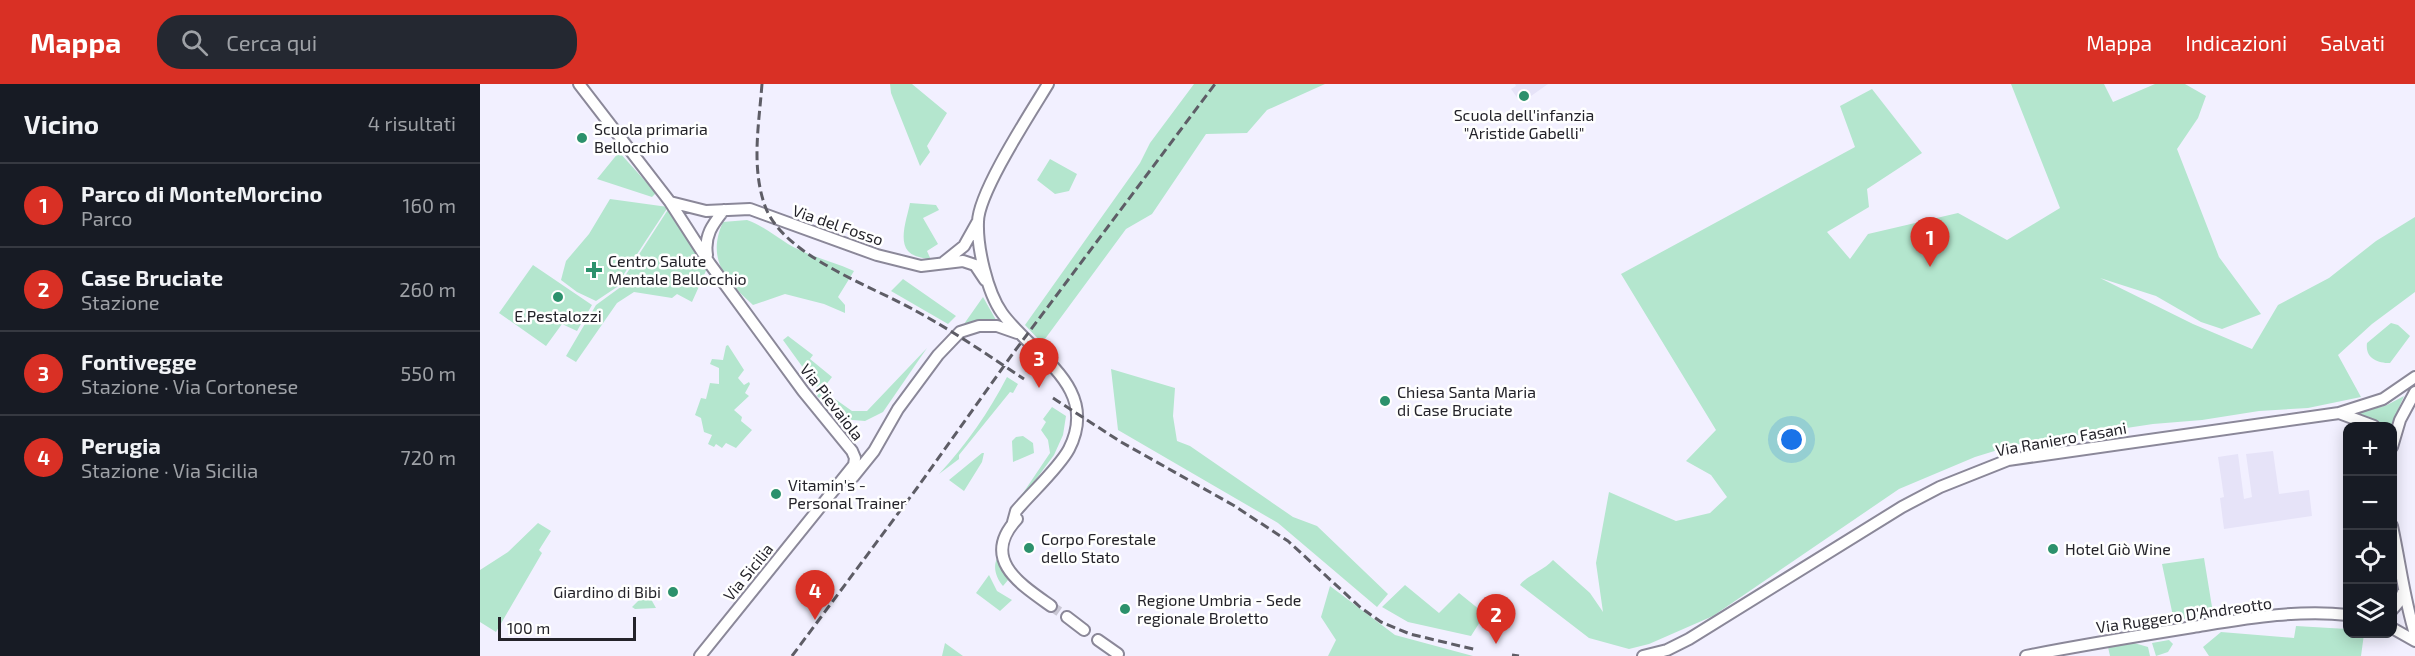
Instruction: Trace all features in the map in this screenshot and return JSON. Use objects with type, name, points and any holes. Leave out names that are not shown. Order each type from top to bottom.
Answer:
[{"type":"main road","name":"Via Pievaiola","points":[[579,84],[670,202],[803,391],[852,451],[854,465],[820,507]]},
{"type":"main road","points":[[944,262],[964,246],[978,221],[989,187],[1048,84]]},
{"type":"main road","name":"Via del Fosso","points":[[670,202],[706,212],[750,209],[781,222],[895,260],[921,266],[944,262],[969,262],[980,271],[988,285]]},
{"type":"main road","points":[[708,258],[706,245],[709,229],[724,210]]},
{"type":"main road","points":[[978,221],[988,285],[1001,312],[1018,334],[1052,364],[1063,378],[1073,396],[1076,408],[1075,430],[1068,450],[1013,522],[1002,547],[1007,571],[1051,606]]},
{"type":"main road","name":"Via Pievaiola","points":[[820,507],[835,499],[868,459],[898,409],[938,355],[960,332],[979,326],[997,326],[1018,334]]},
{"type":"main road","name":"Via Raniero Fasani","points":[[1689,639],[1902,507],[1940,487],[2008,460],[2339,413],[2383,399],[2415,377]]},
{"type":"main road","points":[[2397,430],[2415,392]]},
{"type":"main road","name":"Via Raniero Fasani","points":[[2339,413],[2363,422]]},
{"type":"main road","name":"Via Sicilia","points":[[700,656],[820,507]]},
{"type":"main road","points":[[2393,530],[2402,571],[2403,592],[2415,634]]},
{"type":"main road","points":[[2397,604],[2403,592]]},
{"type":"main road","name":"Via Ruggero D'Andreotto","points":[[2026,656],[2127,636],[2228,622],[2303,614],[2343,615]]},
{"type":"main road","points":[[1067,618],[1084,630]]},
{"type":"main road","points":[[2397,631],[2415,641]]},
{"type":"main road","points":[[1643,656],[1667,650],[1689,639]]},
{"type":"main road","points":[[1673,656],[1689,639]]},
{"type":"main road","points":[[1098,640],[1118,654]]},
{"type":"shaded area","name":"Scuola dell'infanzia \"Aristide Gabelli\"","points":[[1515,84],[1548,84],[1521,103],[1511,89],[1516,86]]},
{"type":"shaded area","points":[[2273,451],[2279,494],[2309,490],[2312,516],[2224,529],[2220,498],[2224,497],[2218,457],[2238,454],[2244,499],[2252,497],[2246,454]]},
{"type":"green space","points":[[890,84],[912,84],[947,113],[927,146],[930,152],[920,166],[891,93]]},
{"type":"green space","points":[[1194,84],[1325,84],[1267,110],[1247,133],[1206,134],[1152,214],[1126,229],[1042,343],[1025,325],[1140,163],[1150,143]]},
{"type":"green space","points":[[2011,84],[2104,84],[2113,102],[2155,84],[2185,84],[2206,96],[2198,118],[2177,149],[2219,257],[2261,314],[2222,329],[2201,322],[2156,296],[2100,278],[2193,324],[2252,349],[2278,305],[2329,278],[2376,241],[2415,217],[2415,292],[2372,324],[2338,355],[2361,397],[2308,408],[2259,411],[2202,420],[2153,424],[2014,445],[1975,457],[1899,489],[1713,616],[1649,644],[1629,649],[1589,638],[1520,585],[1553,560],[1590,593],[1603,612],[1596,563],[1609,492],[1676,521],[1710,513],[1727,497],[1711,475],[1686,461],[1716,430],[1621,274],[1855,147],[1840,106],[1872,89],[1922,153],[1867,189],[1869,207],[1827,232],[1850,259],[1868,234],[1958,213],[2007,240],[2060,208]]},
{"type":"green space","points":[[619,152],[656,193],[652,197],[597,179]]},
{"type":"green space","points":[[1050,159],[1077,174],[1069,191],[1055,194],[1037,180]]},
{"type":"green space","points":[[610,199],[668,207],[624,274],[620,285],[596,301],[577,292],[561,280],[566,261],[589,234]]},
{"type":"green space","points":[[910,203],[936,205],[939,210],[923,218],[938,244],[927,251],[931,260],[913,255],[905,246],[904,234]]},
{"type":"green space","points":[[669,208],[709,264],[692,302],[677,294],[672,298],[634,292],[617,303],[576,362],[566,356],[596,305],[622,286],[625,276]]},
{"type":"green space","points":[[747,220],[796,248],[854,271],[838,297],[845,305],[845,313],[824,304],[785,294],[753,305],[743,296],[727,278],[718,258],[717,247],[718,235],[723,222]]},
{"type":"green space","points":[[533,265],[592,305],[577,331],[562,324],[546,346],[499,313]]},
{"type":"green space","points":[[903,279],[956,316],[948,324],[891,291]]},
{"type":"green space","points":[[983,297],[996,320],[964,324]]},
{"type":"green space","points":[[2391,323],[2398,325],[2410,336],[2390,363],[2381,362],[2370,356],[2367,343]]},
{"type":"green space","points":[[788,336],[813,355],[810,359],[832,377],[825,386],[817,387],[783,340]]},
{"type":"green space","points":[[728,345],[744,370],[738,378],[744,385],[749,382],[750,384],[745,393],[749,396],[734,410],[742,417],[741,421],[752,430],[736,448],[726,443],[722,448],[716,444],[714,447],[708,444],[712,435],[704,432],[701,418],[695,415],[701,398],[706,399],[710,383],[719,384],[719,368],[710,364],[712,359],[723,360]]},
{"type":"green space","points":[[927,348],[883,412],[865,421],[840,419],[817,396],[821,389],[852,411],[867,411]]},
{"type":"green space","points":[[1111,369],[1175,388],[1173,416],[1177,441],[1190,446],[1293,517],[1317,526],[1388,594],[1377,607],[1278,523],[1118,430]]},
{"type":"green space","points":[[1007,377],[1018,384],[1013,393],[1010,392],[959,455],[959,459],[939,474],[976,428]]},
{"type":"green space","points":[[2404,396],[2393,422],[2373,422],[2355,414],[2387,405]]},
{"type":"green space","points":[[1052,407],[1066,416],[1063,435],[1054,455],[1020,501],[1019,499],[1050,453],[1048,440],[1041,430],[1046,422],[1043,419]]},
{"type":"green space","points":[[1023,436],[1033,443],[1034,453],[1013,462],[1012,441],[1016,437]]},
{"type":"green space","points":[[984,453],[982,462],[964,491],[949,480]]},
{"type":"green space","points":[[538,523],[551,531],[539,550],[542,553],[496,632],[480,622],[480,570],[508,552]]},
{"type":"green space","points":[[998,557],[1008,580],[1003,586],[996,572],[995,564]]},
{"type":"green space","points":[[2204,558],[2213,613],[2174,621],[2162,564]]},
{"type":"green space","points":[[989,575],[997,591],[1012,600],[1000,611],[976,593]]},
{"type":"green space","points":[[1405,585],[1439,613],[1459,593],[1485,614],[1471,636],[1408,622],[1382,607]]},
{"type":"green space","points":[[1330,586],[1395,635],[1473,656],[1328,656],[1336,640],[1321,617]]},
{"type":"green space","points":[[647,592],[656,608],[635,609],[632,607]]},
{"type":"green space","points":[[2296,626],[2343,629],[2343,638],[2363,638],[2361,656],[2209,656],[2203,647],[2221,632],[2294,638]]},
{"type":"green space","points":[[2169,640],[2173,644],[2168,652],[2156,656],[2152,643]]},
{"type":"green space","points":[[945,643],[963,656],[942,656]]},
{"type":"green space","points":[[2134,643],[2148,647],[2150,656],[2110,656],[2108,647]]},
{"type":"tunnel","points":[[1051,606],[1067,617]]},
{"type":"railway","points":[[762,84],[757,145],[758,176],[765,206],[775,224],[809,255],[930,319],[1024,379]]},
{"type":"railway","points":[[792,656],[917,488],[1014,352],[1215,84]]},
{"type":"railway","points":[[1053,398],[1121,442],[1233,505],[1288,541],[1360,607],[1381,622],[1410,634],[1477,650]]},
{"type":"railway","points":[[1512,655],[1519,656]]},
{"type":"place","name":"Scuola dell'infanzia \"Aristide Gabelli\"","points":[[1524,96]]},
{"type":"place","name":"Scuola primaria Bellocchio","points":[[582,138]]},
{"type":"place","name":"Parco di MonteMorcino","points":[[1930,267]]},
{"type":"place","name":"Centro Salute Mentale Bellocchio","points":[[594,270]]},
{"type":"place","name":"E.Pestalozzi","points":[[558,297]]},
{"type":"place","name":"Fontivegge","points":[[1039,388]]},
{"type":"place","name":"Chiesa Santa Maria di Case Bruciate","points":[[1385,401]]},
{"type":"place","name":"Vitamin's - Personal Trainer","points":[[776,494]]},
{"type":"place","name":"Corpo Forestale dello Stato","points":[[1029,548]]},
{"type":"place","name":"Hotel Giò Wine","points":[[2053,549]]},
{"type":"place","name":"Giardino di Bibi","points":[[673,592]]},
{"type":"place","name":"Regione Umbria - Sede regionale Broletto","points":[[1125,609]]},
{"type":"place","name":"Perugia","points":[[815,620]]},
{"type":"place","name":"Case Bruciate","points":[[1496,644]]}]
